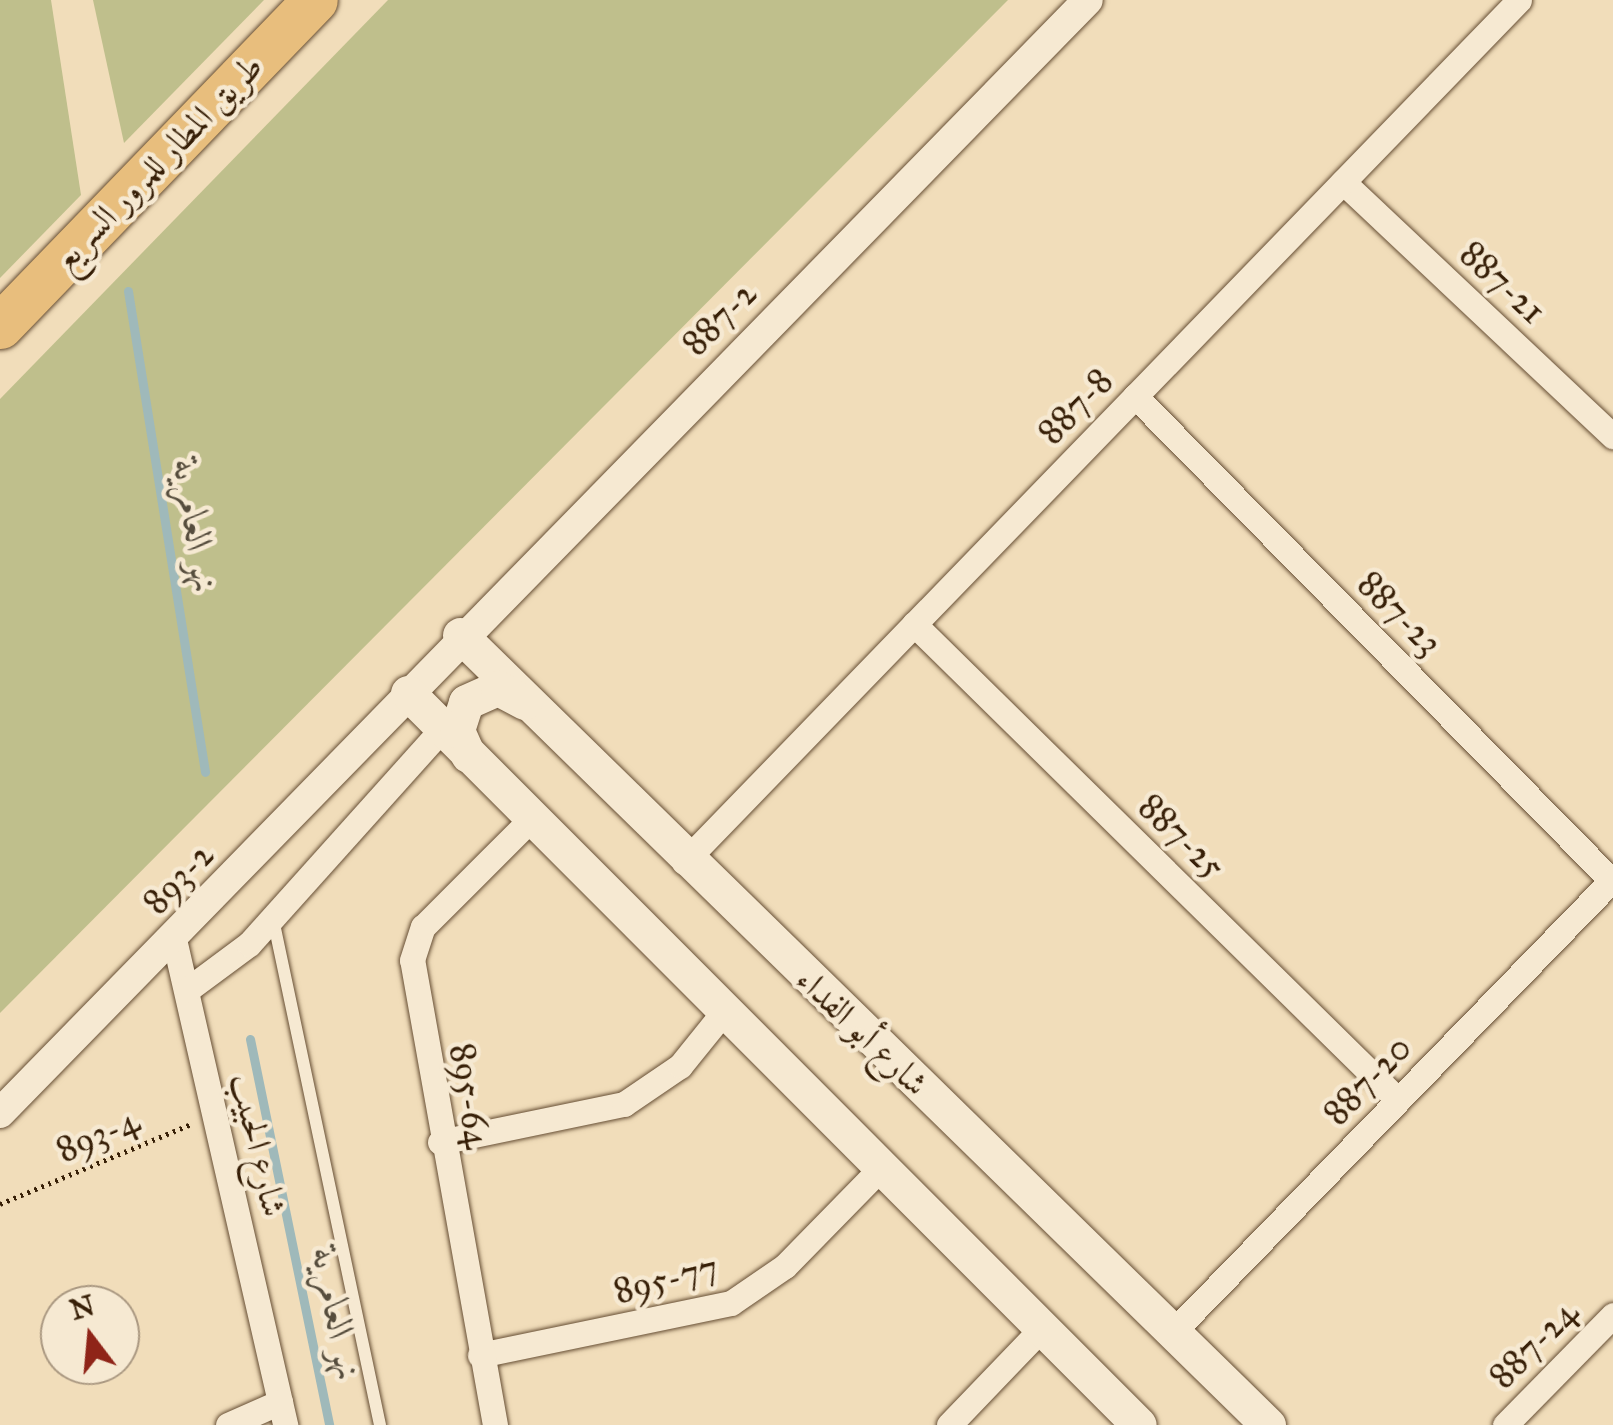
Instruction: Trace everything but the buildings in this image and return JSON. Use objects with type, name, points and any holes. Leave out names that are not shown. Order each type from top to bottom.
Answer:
[{"type":"highway","name":"طريق المطار للمرور السريع","points":[[0,326],[315,0]]},
{"type":"main road","name":"شارع أبو الفداء","points":[[460,635],[684,862],[1174,1331],[1241,1410],[1268,1425]]},
{"type":"main road","points":[[468,755],[457,730],[466,702],[498,688],[525,702]]},
{"type":"main road","points":[[408,693],[722,1014],[1139,1425]]},
{"type":"street","name":"887-2","points":[[408,693],[460,635],[1088,0]]},
{"type":"street","name":"887-8","points":[[684,862],[1519,0]]},
{"type":"street","name":"887-21","points":[[1343,182],[1613,436]]},
{"type":"street","name":"887-23","points":[[1136,396],[1612,880]]},
{"type":"street","name":"887-25","points":[[914,624],[1398,1100]]},
{"type":"street","name":"893-2","points":[[0,1112],[174,939],[408,693]]},
{"type":"street","points":[[187,990],[273,920],[442,729]]},
{"type":"street","name":"895-64","points":[[495,1425],[440,1142],[413,948],[530,820]]},
{"type":"street","name":"887-20","points":[[1174,1331],[1612,880]]},
{"type":"street","name":"شارع الحبيب","points":[[174,939],[282,1413]]},
{"type":"street","points":[[440,1142],[624,1104],[680,1066],[722,1014]]},
{"type":"street","name":"895-77","points":[[480,1355],[731,1303],[786,1266],[881,1168]]},
{"type":"street","name":"887-24","points":[[1505,1425],[1613,1315]]},
{"type":"street","points":[[949,1425],[1042,1328]]},
{"type":"street","points":[[228,1425],[282,1413]]},
{"type":"lane","points":[[273,920],[380,1425]]},
{"type":"path","name":"893-4","points":[[0,1204],[215,1114]]},
{"type":"green space","points":[[0,0],[51,0],[81,195],[0,278]]},
{"type":"green space","points":[[93,0],[264,0],[124,143]]},
{"type":"green space","points":[[388,0],[1008,0],[0,1013],[0,399]]},
{"type":"waterway","name":"نهر العامرية","points":[[128,291],[205,772]]},
{"type":"waterway","name":"نهر العامرية","points":[[250,1039],[329,1425]]}]
